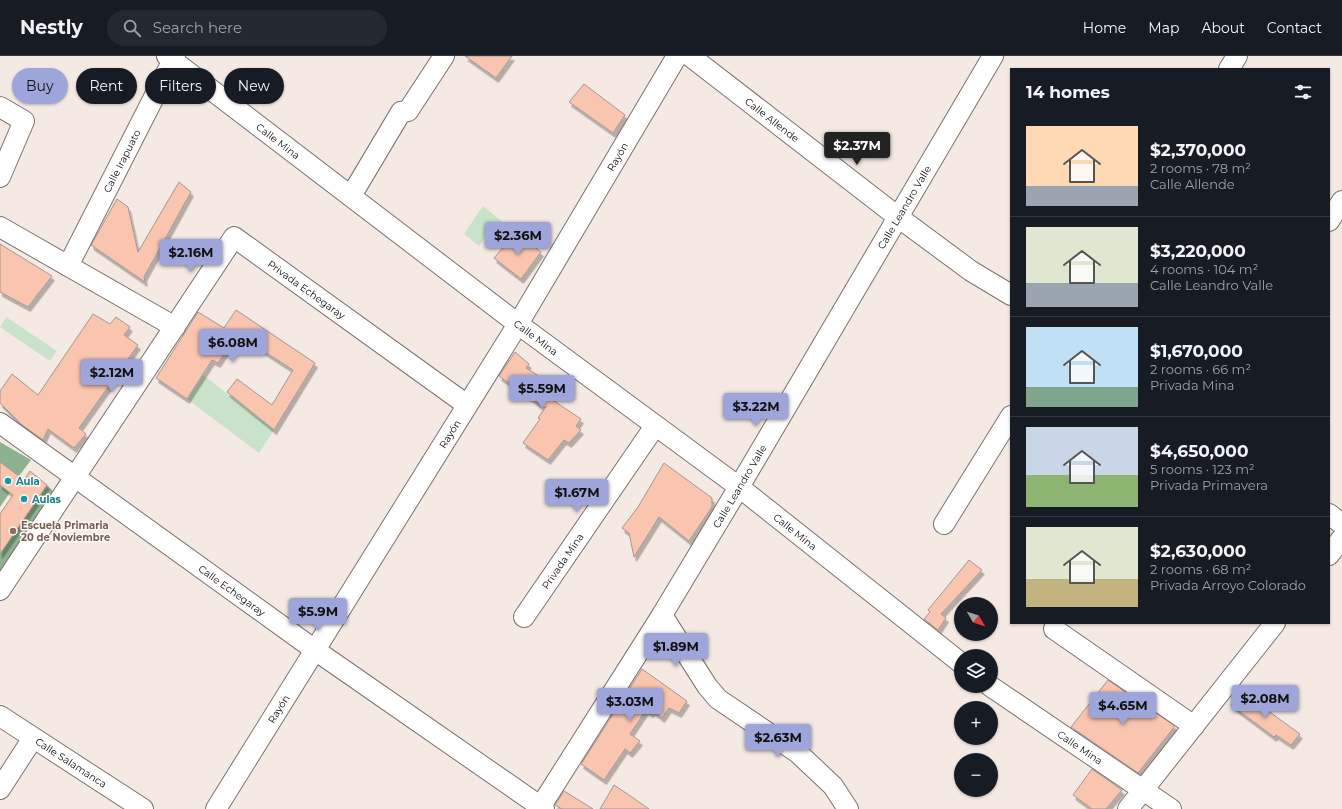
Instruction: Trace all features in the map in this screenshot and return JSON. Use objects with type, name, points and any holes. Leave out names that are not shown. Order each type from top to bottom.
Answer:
[{"type":"street","points":[[351,196],[401,112],[408,111],[444,56]]},
{"type":"street","name":"Rayón","points":[[216,809],[518,324],[678,56]]},
{"type":"street","name":"Calle Allende","points":[[690,56],[898,217],[971,270],[1010,294]]},
{"type":"street","name":"Calle Leandro Valle","points":[[541,808],[662,615],[739,487],[993,56]]},
{"type":"street","points":[[1230,68],[1237,56]]},
{"type":"street","name":"Calle Mina","points":[[172,58],[518,324],[739,487],[954,657]]},
{"type":"street","name":"Calle Irapuato","points":[[68,266],[172,58]]},
{"type":"street","points":[[0,107],[24,121],[0,177]]},
{"type":"street","points":[[1330,219],[1342,201]]},
{"type":"street","points":[[0,227],[175,327]]},
{"type":"street","name":"Privada Echegaray","points":[[0,590],[234,237],[467,405]]},
{"type":"street","points":[[944,524],[1010,418]]},
{"type":"street","name":"Calle Echegaray","points":[[0,423],[316,650],[541,808]]},
{"type":"street","name":"Privada Mina","points":[[524,617],[655,426]]},
{"type":"street","points":[[1330,515],[1342,524]]},
{"type":"street","points":[[1330,554],[1342,538]]},
{"type":"street","points":[[662,615],[707,686],[718,699],[798,753],[834,786],[848,809]]},
{"type":"street","points":[[1128,809],[1274,624]]},
{"type":"street","points":[[1054,628],[1194,726]]},
{"type":"street","name":"Calle Mina","points":[[998,692],[1142,791],[1171,809]]},
{"type":"street","name":"Calle Salamanca","points":[[0,716],[143,809]]},
{"type":"street","points":[[0,789],[33,738]]},
{"type":"green space","points":[[483,206],[516,233],[504,247],[487,235],[479,246],[464,234]]},
{"type":"green space","points":[[6,317],[57,351],[50,361],[0,327]]},
{"type":"green space","points":[[203,375],[274,430],[259,453],[187,399]]},
{"type":"green space","points":[[0,442],[31,460],[19,476],[0,462]]},
{"type":"green space","points":[[0,485],[15,485],[0,507]]},
{"type":"green space","points":[[47,485],[53,491],[0,571],[0,554]]},
{"type":"building","points":[[465,56],[512,56],[496,78]]},
{"type":"building","points":[[584,84],[625,115],[613,133],[569,102]]},
{"type":"building","points":[[179,182],[191,192],[144,277],[145,282],[91,245],[117,199],[128,207],[138,252]]},
{"type":"building","points":[[516,233],[541,252],[521,279],[494,258]]},
{"type":"building","points":[[0,244],[52,276],[28,307],[0,292]]},
{"type":"building","points":[[236,310],[315,363],[274,430],[227,392],[237,379],[272,405],[293,370],[237,334],[218,363],[212,360],[187,399],[156,378],[198,312],[224,328]]},
{"type":"building","points":[[93,314],[110,324],[116,317],[130,327],[124,335],[138,345],[79,428],[86,434],[74,448],[48,429],[43,440],[22,425],[0,403],[0,391],[12,374],[38,395]]},
{"type":"building","points":[[515,352],[529,364],[526,368],[550,383],[555,394],[551,399],[581,419],[576,426],[581,430],[569,443],[564,440],[548,460],[523,443],[540,419],[538,418],[545,408],[499,376]]},
{"type":"building","name":"Aulas","points":[[0,462],[24,480],[30,471],[47,485],[0,554],[0,514],[13,495],[0,485]]},
{"type":"building","points":[[664,463],[712,498],[712,507],[689,541],[659,517],[634,557],[629,533],[622,528],[638,507]]},
{"type":"building","points":[[969,560],[982,570],[957,597],[954,597],[954,600],[941,614],[946,618],[938,630],[924,619],[930,612],[928,610]]},
{"type":"building","points":[[642,669],[687,701],[679,713],[669,708],[662,718],[653,711],[651,713],[646,710],[630,734],[640,741],[630,753],[625,749],[604,780],[581,764]]},
{"type":"building","points":[[1108,680],[1175,726],[1138,773],[1071,727]]},
{"type":"building","points":[[1242,692],[1300,734],[1291,745],[1276,735],[1274,737],[1231,705]]},
{"type":"building","points":[[1092,769],[1122,790],[1106,809],[1092,809],[1073,795]]},
{"type":"building","points":[[614,785],[626,793],[649,809],[600,809]]},
{"type":"building","points":[[564,791],[593,809],[562,809],[555,805]]},
{"type":"place","name":"Aula","points":[[8,481]]},
{"type":"place","name":"Aulas","points":[[24,499]]},
{"type":"place","name":"Escuela Primaria 20 de Noviembre","points":[[13,531]]}]
